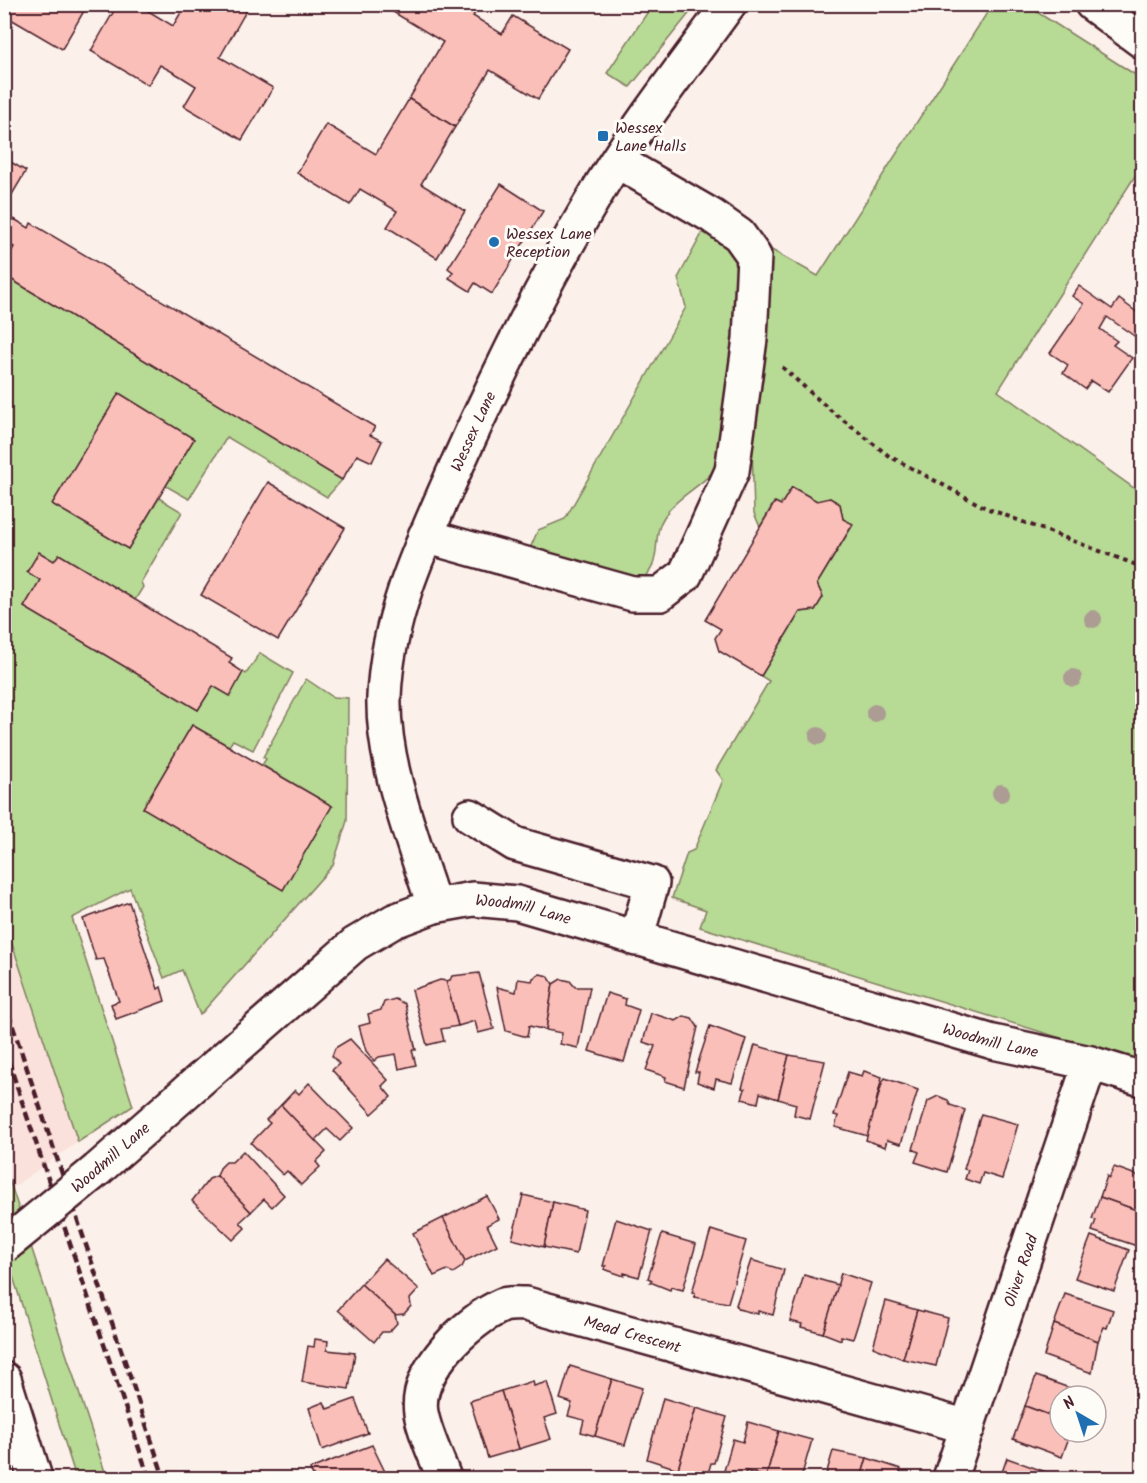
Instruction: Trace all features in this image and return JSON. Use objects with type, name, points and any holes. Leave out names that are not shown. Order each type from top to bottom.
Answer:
[{"type":"street","name":"Wessex Lane","points":[[434,906],[390,754],[384,699],[387,660],[395,619],[408,575],[531,311],[616,161],[729,4]]},
{"type":"street","points":[[1092,4],[1143,41]]},
{"type":"street","points":[[425,536],[633,594],[660,594],[685,575],[732,471],[750,339],[754,256],[739,235],[712,216],[616,161]]},
{"type":"street","points":[[470,816],[515,844],[652,883],[636,939]]},
{"type":"street","name":"Woodmill Lane","points":[[4,1246],[97,1170],[355,944],[394,921],[434,906],[473,899],[518,903],[574,917],[636,939],[993,1042],[1090,1064],[1143,1079]]},
{"type":"street","name":"Oliver Road","points":[[950,1479],[1090,1064]]},
{"type":"street","name":"Mead Crescent","points":[[444,1479],[421,1412],[423,1388],[432,1365],[457,1339],[490,1313],[506,1304],[526,1304],[969,1427]]},
{"type":"street","points":[[4,1379],[35,1479]]},
{"type":"path","points":[[750,339],[829,409],[889,456],[986,508],[1143,567]]},
{"type":"shaded area","points":[[4,923],[78,1142],[12,1188],[4,1164]]},
{"type":"green space","points":[[653,4],[696,5],[630,87],[607,73]]},
{"type":"green space","points":[[992,5],[1026,5],[1142,79],[1142,165],[998,391],[1142,494],[1142,1063],[700,927],[706,910],[672,898],[687,853],[694,850],[723,780],[716,770],[769,681],[761,676],[800,612],[815,610],[823,597],[817,584],[853,525],[843,519],[840,504],[830,498],[817,501],[792,487],[781,505],[774,502],[760,527],[754,513],[752,448],[770,249],[818,276]]},
{"type":"green space","points":[[704,230],[738,253],[744,264],[721,461],[708,477],[677,502],[664,517],[658,533],[655,558],[648,574],[640,582],[528,553],[538,530],[565,519],[686,307],[678,278]]},
{"type":"green space","points":[[4,275],[342,480],[327,497],[227,437],[189,499],[166,486],[194,439],[119,394],[52,504],[128,549],[159,498],[182,512],[141,582],[143,587],[135,600],[59,554],[24,607],[198,710],[213,686],[230,695],[243,672],[246,674],[260,653],[293,673],[253,750],[233,740],[229,746],[192,725],[143,808],[332,806],[262,765],[266,759],[263,757],[306,679],[333,697],[348,698],[347,821],[333,865],[200,1015],[182,970],[164,978],[130,888],[72,918],[133,1106],[78,1142],[5,923]]},
{"type":"green space","points":[[4,1164],[107,1478],[76,1478],[5,1251]]},
{"type":"building","points":[[4,4],[88,4],[62,49],[4,15]]},
{"type":"building","points":[[118,4],[137,4],[173,26],[186,4],[250,4],[220,57],[273,88],[242,140],[184,106],[196,86],[180,76],[160,65],[148,85],[91,51]]},
{"type":"building","points":[[398,4],[481,4],[473,16],[502,34],[513,16],[568,49],[538,99],[490,70],[455,127],[409,99],[443,42],[393,12]]},
{"type":"building","points":[[409,99],[455,127],[421,184],[465,211],[437,258],[387,227],[397,211],[360,189],[350,205],[297,173],[326,124],[376,154]]},
{"type":"building","points":[[4,158],[26,171],[4,208]]},
{"type":"building","name":"Wessex Lane Reception","points":[[501,184],[543,211],[492,294],[475,283],[470,291],[449,278],[453,272],[448,268]]},
{"type":"building","points":[[14,219],[29,228],[31,223],[375,427],[370,435],[382,441],[372,462],[357,455],[342,480],[4,275],[4,264],[14,247],[4,241],[4,233]]},
{"type":"building","points":[[1079,286],[1112,309],[1119,299],[1142,316],[1140,340],[1107,317],[1100,329],[1117,341],[1113,345],[1132,358],[1108,392],[1091,381],[1085,389],[1063,373],[1068,365],[1050,353],[1084,304],[1072,296]]},
{"type":"building","points":[[119,393],[194,439],[128,549],[52,504]]},
{"type":"building","points":[[268,482],[345,528],[278,640],[201,595]]},
{"type":"building","points":[[792,487],[817,501],[830,498],[840,504],[843,519],[853,524],[817,584],[823,597],[815,610],[800,612],[761,676],[719,651],[715,638],[721,629],[705,620],[775,502],[781,505]]},
{"type":"building","points":[[39,552],[54,561],[59,554],[232,658],[229,663],[243,672],[230,696],[213,686],[198,710],[24,607],[40,580],[27,572]]},
{"type":"building","points":[[192,725],[332,806],[283,890],[143,808]]},
{"type":"building","points":[[129,902],[158,989],[161,987],[165,1001],[116,1019],[111,1004],[119,1001],[104,959],[96,960],[83,919]]},
{"type":"building","points":[[479,973],[494,1029],[478,1033],[475,1021],[458,1026],[446,981],[452,976]]},
{"type":"building","points":[[540,974],[548,976],[553,984],[546,1030],[529,1026],[527,1037],[506,1031],[497,987],[516,992],[518,979],[532,981]]},
{"type":"building","points":[[561,979],[570,981],[575,987],[590,987],[578,1048],[560,1044],[562,1033],[546,1030],[553,984]]},
{"type":"building","points":[[440,980],[446,981],[458,1026],[441,1029],[444,1041],[427,1045],[412,990]]},
{"type":"building","points":[[607,993],[626,999],[625,1005],[639,1010],[624,1062],[589,1051]]},
{"type":"building","points":[[395,999],[405,1004],[416,1050],[412,1050],[416,1065],[399,1069],[396,1054],[379,1057],[374,1061],[366,1051],[359,1026],[370,1023],[368,1014],[381,1010],[384,1002]]},
{"type":"building","points":[[651,1013],[676,1021],[684,1016],[692,1018],[698,1027],[684,1087],[665,1081],[666,1077],[646,1070],[655,1046],[643,1042]]},
{"type":"building","points":[[710,1026],[746,1039],[732,1083],[716,1079],[714,1088],[697,1082],[699,1072],[695,1072]]},
{"type":"building","points":[[350,1039],[388,1080],[382,1086],[391,1097],[372,1114],[332,1070],[339,1064],[332,1056],[335,1048]]},
{"type":"building","points":[[755,1045],[789,1055],[778,1099],[760,1093],[758,1103],[742,1099],[745,1089],[742,1088]]},
{"type":"building","points":[[789,1055],[825,1061],[810,1119],[794,1115],[796,1104],[778,1099]]},
{"type":"building","points":[[864,1071],[882,1077],[868,1136],[835,1127],[838,1116],[834,1115],[848,1072],[862,1076]]},
{"type":"building","points":[[885,1078],[918,1090],[901,1144],[887,1140],[885,1147],[866,1140]]},
{"type":"building","points":[[309,1083],[353,1128],[340,1141],[327,1129],[315,1141],[281,1105],[295,1090],[299,1094]]},
{"type":"building","points":[[938,1096],[948,1100],[950,1105],[965,1110],[947,1172],[915,1162],[919,1152],[913,1149],[928,1101]]},
{"type":"building","points":[[281,1105],[326,1152],[316,1162],[320,1167],[301,1185],[287,1171],[283,1175],[251,1143],[270,1123],[266,1120]]},
{"type":"building","points":[[981,1114],[1018,1124],[1002,1179],[983,1173],[979,1184],[965,1179],[968,1170],[964,1169]]},
{"type":"building","points":[[243,1151],[284,1195],[272,1207],[264,1199],[251,1212],[217,1176],[220,1168],[226,1162],[232,1162]]},
{"type":"building","points":[[1114,1167],[1142,1177],[1142,1212],[1100,1197],[1107,1176],[1109,1178]]},
{"type":"building","points":[[217,1176],[251,1212],[240,1222],[245,1228],[233,1240],[192,1201],[209,1179]]},
{"type":"building","points":[[523,1195],[553,1202],[544,1247],[512,1239]]},
{"type":"building","points":[[487,1196],[499,1219],[487,1225],[497,1245],[465,1261],[443,1218]]},
{"type":"building","points":[[1100,1197],[1142,1212],[1142,1232],[1137,1246],[1092,1231],[1096,1220],[1092,1219]]},
{"type":"building","points":[[553,1202],[585,1210],[576,1254],[544,1247]]},
{"type":"building","points":[[443,1218],[465,1261],[462,1267],[453,1273],[447,1270],[434,1276],[413,1233]]},
{"type":"building","points":[[616,1219],[652,1231],[639,1277],[624,1273],[624,1276],[604,1269]]},
{"type":"building","points":[[711,1230],[746,1241],[728,1303],[694,1297],[695,1293],[692,1292]]},
{"type":"building","points":[[662,1234],[696,1244],[683,1290],[671,1287],[670,1290],[650,1282],[652,1280],[648,1278]]},
{"type":"building","points":[[1091,1236],[1129,1250],[1114,1291],[1075,1278]]},
{"type":"building","points":[[384,1259],[419,1289],[410,1299],[411,1306],[404,1314],[395,1315],[361,1284]]},
{"type":"building","points":[[751,1260],[784,1270],[773,1315],[738,1309],[736,1305]]},
{"type":"building","points":[[841,1273],[871,1283],[853,1339],[841,1336],[841,1340],[823,1333]]},
{"type":"building","points":[[804,1275],[838,1285],[823,1333],[801,1327],[802,1324],[790,1321]]},
{"type":"building","points":[[361,1284],[395,1315],[397,1323],[389,1332],[382,1332],[374,1342],[338,1310]]},
{"type":"building","points":[[1065,1294],[1113,1310],[1107,1328],[1104,1327],[1098,1341],[1054,1324]]},
{"type":"building","points":[[886,1301],[917,1310],[903,1359],[873,1347]]},
{"type":"building","points":[[917,1310],[948,1318],[936,1366],[903,1359]]},
{"type":"building","points":[[1054,1324],[1098,1341],[1092,1373],[1044,1356]]},
{"type":"building","points":[[315,1339],[328,1341],[327,1350],[355,1353],[349,1389],[302,1382],[308,1346],[314,1347]]},
{"type":"building","points":[[570,1366],[612,1379],[595,1436],[581,1432],[584,1420],[568,1416],[572,1403],[560,1399]]},
{"type":"building","points":[[1036,1376],[1058,1384],[1048,1384],[1048,1415],[1025,1406]]},
{"type":"building","points":[[612,1379],[642,1388],[625,1445],[595,1436]]},
{"type":"building","points":[[533,1381],[534,1386],[547,1382],[557,1414],[544,1418],[551,1439],[519,1449],[501,1391]]},
{"type":"building","points":[[501,1391],[519,1449],[488,1458],[470,1401]]},
{"type":"building","points":[[663,1398],[696,1408],[678,1469],[647,1459]]},
{"type":"building","points":[[355,1399],[368,1433],[322,1450],[309,1408],[324,1402],[327,1409]]},
{"type":"building","points":[[1025,1406],[1048,1415],[1048,1444],[1067,1444],[1062,1457],[1013,1439]]},
{"type":"building","points":[[696,1408],[727,1417],[714,1463],[711,1463],[707,1477],[678,1469]]},
{"type":"building","points":[[748,1422],[779,1431],[766,1477],[746,1471],[744,1478],[722,1478],[733,1439],[743,1442]]},
{"type":"building","points":[[779,1431],[812,1440],[801,1478],[766,1477]]},
{"type":"building","points":[[372,1445],[388,1478],[314,1478],[310,1469]]},
{"type":"building","points":[[833,1451],[867,1458],[861,1478],[825,1478]]},
{"type":"building","points":[[867,1458],[901,1469],[898,1478],[861,1478]]},
{"type":"building","points":[[1007,1458],[1057,1476],[1056,1478],[1000,1478]]},
{"type":"railway","points":[[4,1000],[164,1478]]},
{"type":"railway","points":[[4,1048],[149,1478]]},
{"type":"place","name":"Wessex Lane Halls","points":[[603,136]]},
{"type":"place","name":"Wessex Lane Reception","points":[[494,242]]}]
